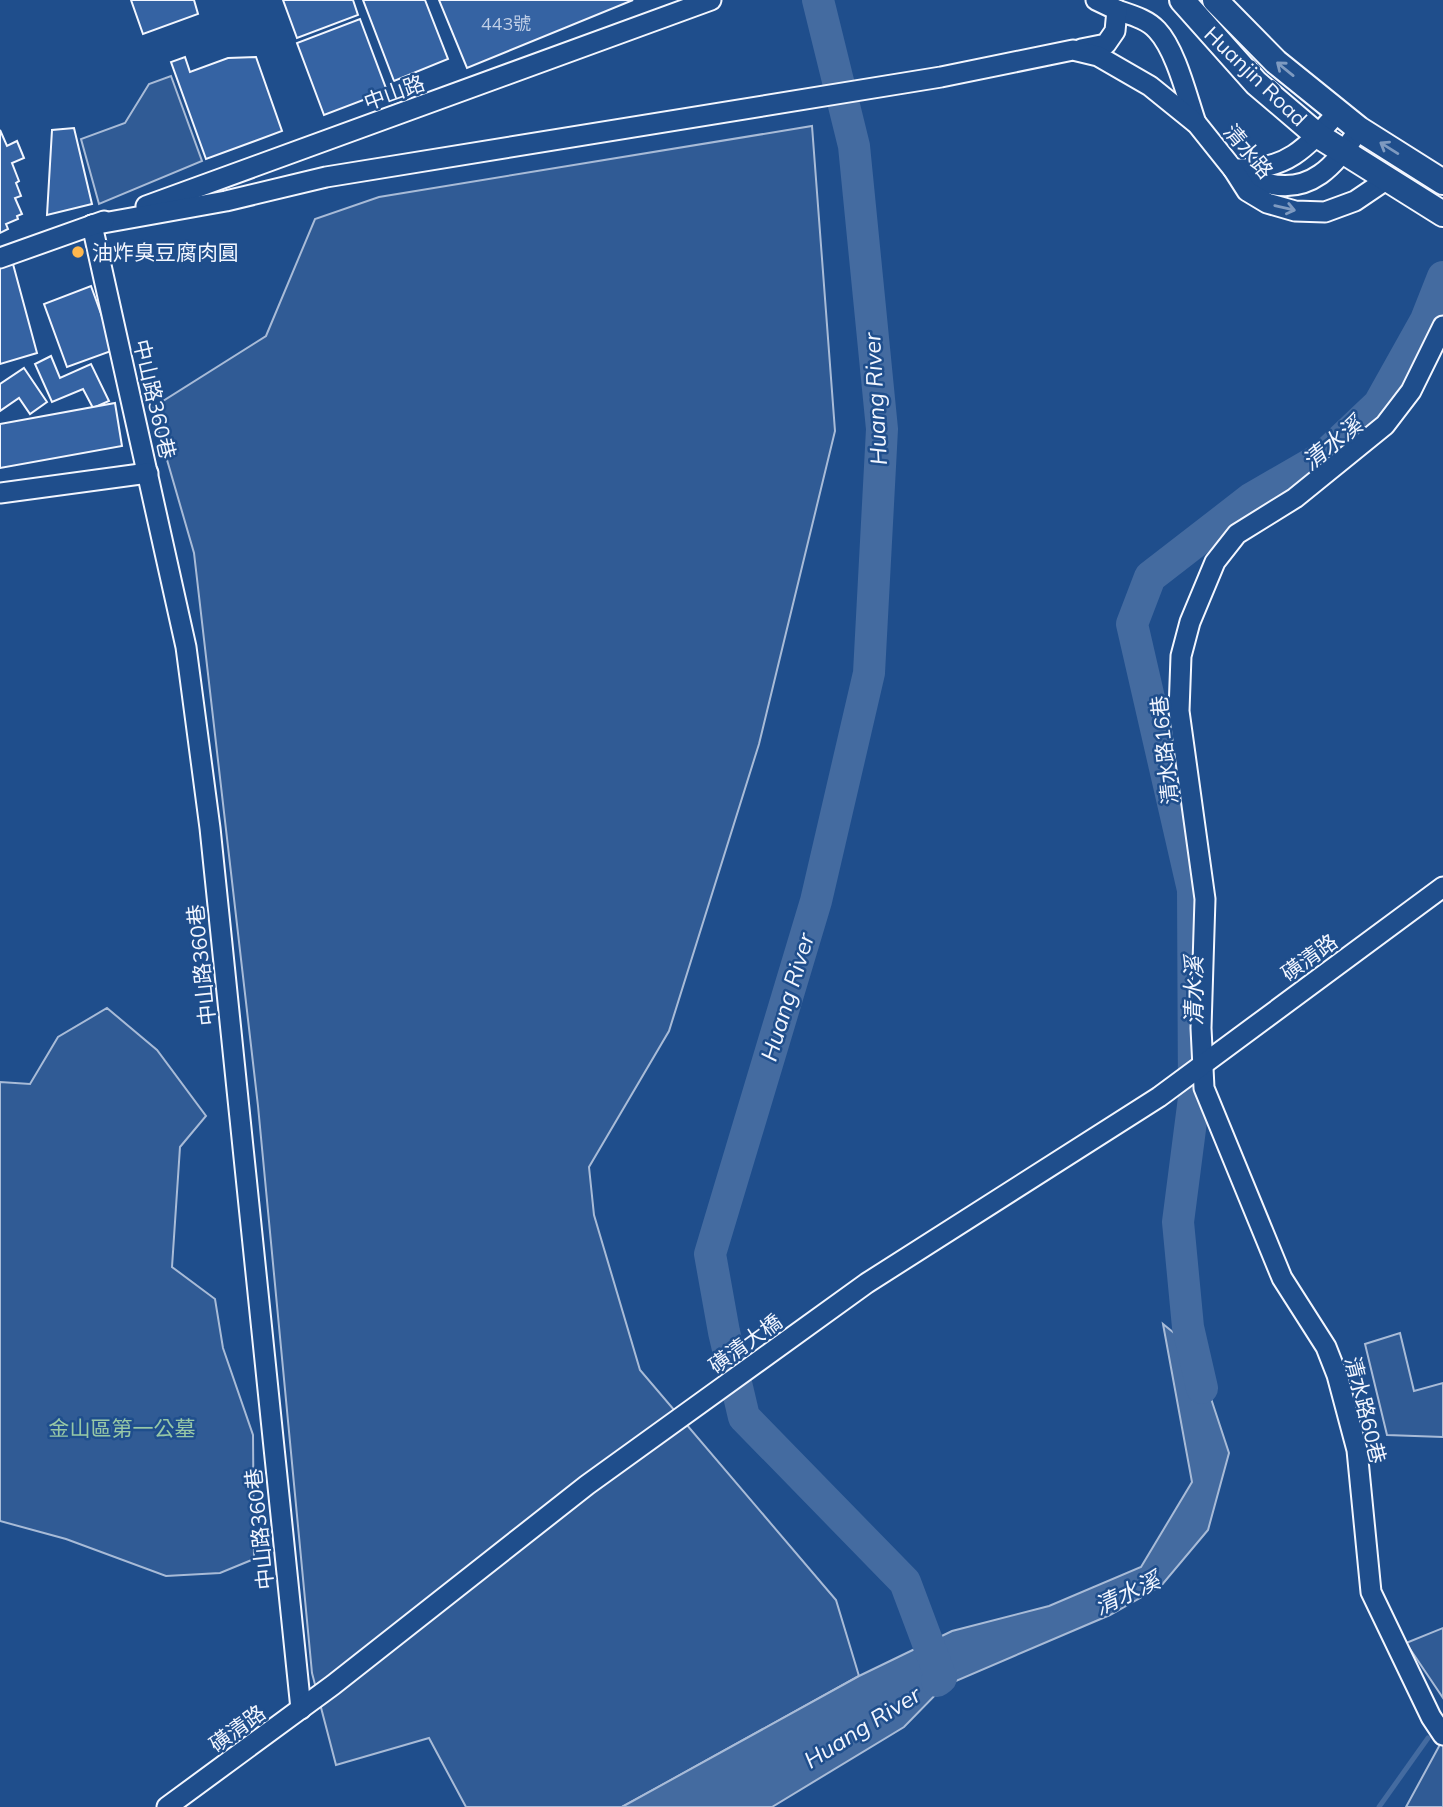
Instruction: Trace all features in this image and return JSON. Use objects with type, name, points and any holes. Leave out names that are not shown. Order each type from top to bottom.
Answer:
[{"type":"main road","name":"Huanjin Road","points":[[1215,0],[1276,62],[1359,129],[1443,181]]},
{"type":"main road","name":"Huanjin Road","points":[[1188,8],[1256,83],[1317,135],[1442,214]]},
{"type":"street","name":"中山路","points":[[92,225],[711,0]]},
{"type":"street","name":"清水路","points":[[1096,0],[1146,22],[1158,31],[1176,63],[1197,124]]},
{"type":"street","name":"清水路","points":[[92,225],[226,201],[326,177],[942,77],[1106,44],[1115,31],[1117,10]]},
{"type":"street","name":"清水路","points":[[1073,50],[1098,56],[1150,86],[1197,124],[1247,191],[1267,203],[1295,211],[1325,212],[1355,201],[1386,180]]},
{"type":"street","points":[[1233,169],[1259,169],[1285,162],[1317,135],[1338,112]]},
{"type":"street","points":[[1233,169],[1264,182],[1287,186],[1321,177],[1344,154],[1359,129]]},
{"type":"street","points":[[0,258],[92,225]]},
{"type":"street","name":"中山路360巷","points":[[92,225],[186,647],[208,815],[301,1709]]},
{"type":"street","name":"清水路16巷","points":[[1202,1064],[1205,899],[1179,711],[1181,656],[1191,622],[1215,562],[1237,534],[1295,498],[1385,425],[1411,391],[1443,326]]},
{"type":"street","points":[[0,493],[148,473]]},
{"type":"street","name":"磺清路","points":[[1202,1064],[1443,887]]},
{"type":"street","name":"磺清大橋","points":[[332,1685],[587,1485],[867,1283],[1159,1097],[1202,1064]]},
{"type":"street","name":"清水路60巷","points":[[1202,1064],[1204,1088],[1254,1215],[1282,1278],[1326,1347],[1337,1375],[1357,1450],[1371,1592],[1431,1717],[1443,1735]]},
{"type":"street","name":"磺清路","points":[[167,1807],[332,1685]]},
{"type":"shaded area","points":[[171,76],[202,161],[99,204],[81,139],[125,123],[149,84]]},
{"type":"shaded area","points":[[812,126],[835,431],[759,744],[669,1031],[589,1167],[594,1215],[640,1370],[836,1600],[859,1676],[622,1807],[466,1807],[429,1738],[336,1765],[312,1673],[258,1106],[194,553],[152,408],[266,336],[315,219],[379,197]]},
{"type":"shaded area","name":"金山區第一公墓","points":[[107,1008],[157,1050],[206,1116],[180,1147],[172,1267],[215,1299],[223,1348],[253,1435],[254,1559],[220,1573],[166,1576],[66,1539],[0,1521],[0,1082],[30,1084],[58,1037]]},
{"type":"shaded area","points":[[1400,1333],[1414,1391],[1443,1383],[1443,1437],[1387,1435],[1365,1344]]},
{"type":"shaded area","points":[[1443,1628],[1443,1698],[1406,1643]]},
{"type":"shaded area","points":[[1443,1739],[1443,1807],[1406,1807]]},
{"type":"water","points":[[1163,1324],[1195,1350],[1229,1453],[1208,1530],[1161,1586],[1110,1615],[944,1686],[904,1727],[772,1807],[622,1807],[859,1676],[952,1631],[1049,1606],[1141,1567],[1192,1482]]},
{"type":"building","points":[[131,0],[194,0],[198,14],[143,34]]},
{"type":"building","points":[[283,0],[353,0],[358,15],[297,38]]},
{"type":"building","points":[[363,0],[425,0],[448,59],[394,81]]},
{"type":"building","points":[[439,0],[633,0],[467,68]]},
{"type":"building","points":[[360,19],[387,91],[324,115],[297,43]]},
{"type":"building","points":[[185,57],[190,72],[228,58],[256,57],[282,131],[206,159],[171,62]]},
{"type":"building","points":[[74,128],[92,204],[47,215],[52,130]]},
{"type":"building","points":[[0,130],[7,146],[17,141],[24,158],[12,163],[21,196],[15,198],[22,214],[17,216],[18,219],[6,224],[8,229],[0,233]]},
{"type":"building","points":[[13,264],[37,353],[0,364],[0,267]]},
{"type":"building","points":[[91,286],[114,350],[67,367],[44,304]]},
{"type":"building","points":[[51,356],[60,378],[91,364],[109,401],[93,408],[83,389],[52,402],[35,364]]},
{"type":"building","points":[[24,368],[47,402],[30,414],[19,398],[0,411],[0,384]]},
{"type":"building","points":[[115,403],[122,446],[0,468],[0,424]]},
{"type":"waterway","name":"Huang River","points":[[818,0],[854,146],[882,429],[869,673],[816,901],[710,1254],[724,1332],[744,1417],[905,1582],[941,1678],[937,1681]]},
{"type":"waterway","name":"清水溪","points":[[1202,1388],[1188,1327],[1178,1222],[1194,1098],[1193,890],[1132,624],[1150,577],[1252,498],[1323,457],[1379,404],[1426,320],[1443,277]]},
{"type":"waterway","points":[[1379,1807],[1428,1738]]},
{"type":"place","name":"油炸臭豆腐肉圓","points":[[78,252]]}]
